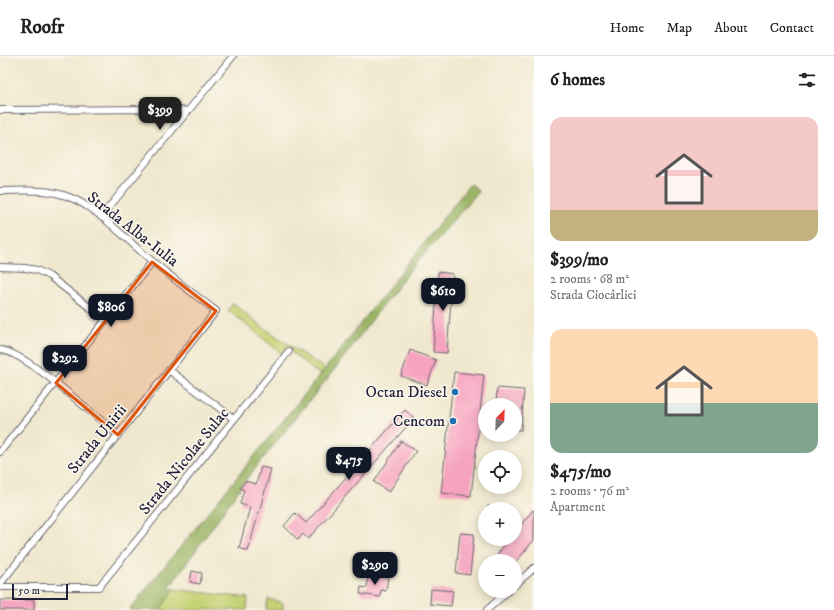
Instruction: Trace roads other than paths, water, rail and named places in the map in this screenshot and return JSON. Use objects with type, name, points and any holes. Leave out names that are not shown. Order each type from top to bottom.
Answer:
[{"type":"street","points":[[101,217],[233,56]]},
{"type":"street","points":[[0,110],[169,109],[188,111]]},
{"type":"street","name":"Strada Alba-Iulia","points":[[0,191],[40,190],[69,197],[80,202],[101,217],[152,262],[216,311]]},
{"type":"street","points":[[0,452],[152,262]]},
{"type":"street","points":[[0,267],[37,270],[49,276],[106,320]]},
{"type":"street","name":"Strada Unirii","points":[[0,585],[216,311]]},
{"type":"street","points":[[0,350],[15,354],[28,362],[56,383],[118,435]]},
{"type":"street","name":"Strada Nicolae Sulac","points":[[0,585],[99,587],[289,351]]},
{"type":"street","points":[[169,370],[234,419]]},
{"type":"street","points":[[522,579],[534,568]]},
{"type":"street","points":[[487,610],[500,598]]},
{"type":"place","name":"Octan Diesel","points":[[455,392]]},
{"type":"place","name":"Cencom","points":[[453,421]]}]
